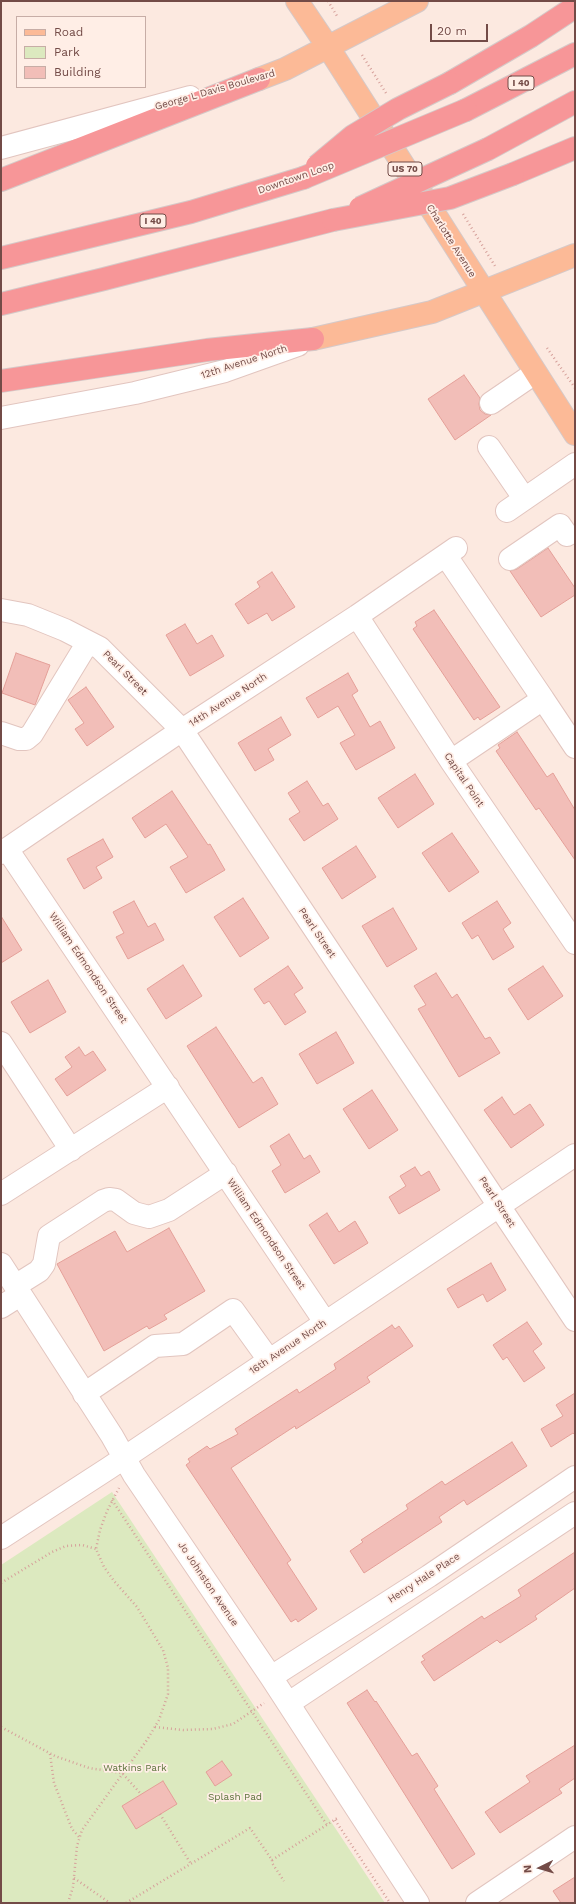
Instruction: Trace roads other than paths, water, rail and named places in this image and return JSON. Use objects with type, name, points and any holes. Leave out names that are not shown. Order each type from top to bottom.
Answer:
[{"type":"highway","points":[[303,178],[353,136],[398,109],[450,83],[531,36],[575,7]]},
{"type":"highway","name":"Downtown Loop","points":[[1,258],[191,212],[303,178],[466,110],[575,54]]},
{"type":"highway","points":[[1,180],[259,79]]},
{"type":"highway","points":[[333,220],[488,149],[575,102]]},
{"type":"highway","points":[[1,304],[333,220],[450,198],[514,174],[575,148]]},
{"type":"highway","points":[[1,381],[207,350],[313,339]]},
{"type":"main road","name":"Charlotte Avenue","points":[[297,1],[328,47],[575,434]]},
{"type":"main road","name":"George L Davis Boulevard","points":[[259,79],[285,69],[417,1]]},
{"type":"main road","points":[[483,292],[575,255]]},
{"type":"main road","name":"12th Avenue North","points":[[313,339],[432,312],[483,292]]},
{"type":"street","name":"George L Davis Boulevard","points":[[6,142],[259,79]]},
{"type":"street","name":"12th Avenue North","points":[[1,418],[135,393],[225,371],[313,339]]},
{"type":"street","points":[[491,403],[535,373]]},
{"type":"street","points":[[489,447],[524,498]]},
{"type":"street","points":[[507,511],[575,464]]},
{"type":"street","points":[[510,559],[560,525],[572,538]]},
{"type":"street","name":"14th Avenue North","points":[[4,851],[182,730],[357,616],[451,552],[543,699]]},
{"type":"street","name":"Pearl Street","points":[[1,610],[28,615],[65,630],[100,648],[182,730],[575,1320]]},
{"type":"street","name":"Capital Point","points":[[357,616],[451,761],[575,943]]},
{"type":"street","points":[[1,733],[19,739],[26,739],[32,734],[88,642]]},
{"type":"street","points":[[451,761],[543,699],[575,747]]},
{"type":"street","name":"William Edmondson Street","points":[[4,851],[168,1087],[325,1322]]},
{"type":"street","points":[[1,1043],[71,1150]]},
{"type":"street","points":[[1,1194],[168,1087]]},
{"type":"street","name":"16th Avenue North","points":[[1,1538],[109,1468],[124,1456],[575,1155]]},
{"type":"street","points":[[1,1307],[39,1271],[44,1264],[49,1236],[103,1201],[109,1199],[116,1200],[134,1213],[149,1217],[169,1210],[226,1173]]},
{"type":"street","name":"Jo Johnston Avenue","points":[[1,1264],[124,1456],[134,1475],[280,1690],[418,1903]]},
{"type":"street","points":[[84,1394],[155,1346],[183,1344],[233,1310],[269,1360]]},
{"type":"street","name":"Henry Hale Place","points":[[280,1690],[429,1576],[575,1477]]},
{"type":"street","points":[[280,1690],[575,1513]]},
{"type":"street","points":[[477,1903],[575,1837]]},
{"type":"park label","name":"Watkins Park","points":[[135,1768]]},
{"type":"park label","name":"Splash Pad","points":[[235,1797]]}]
